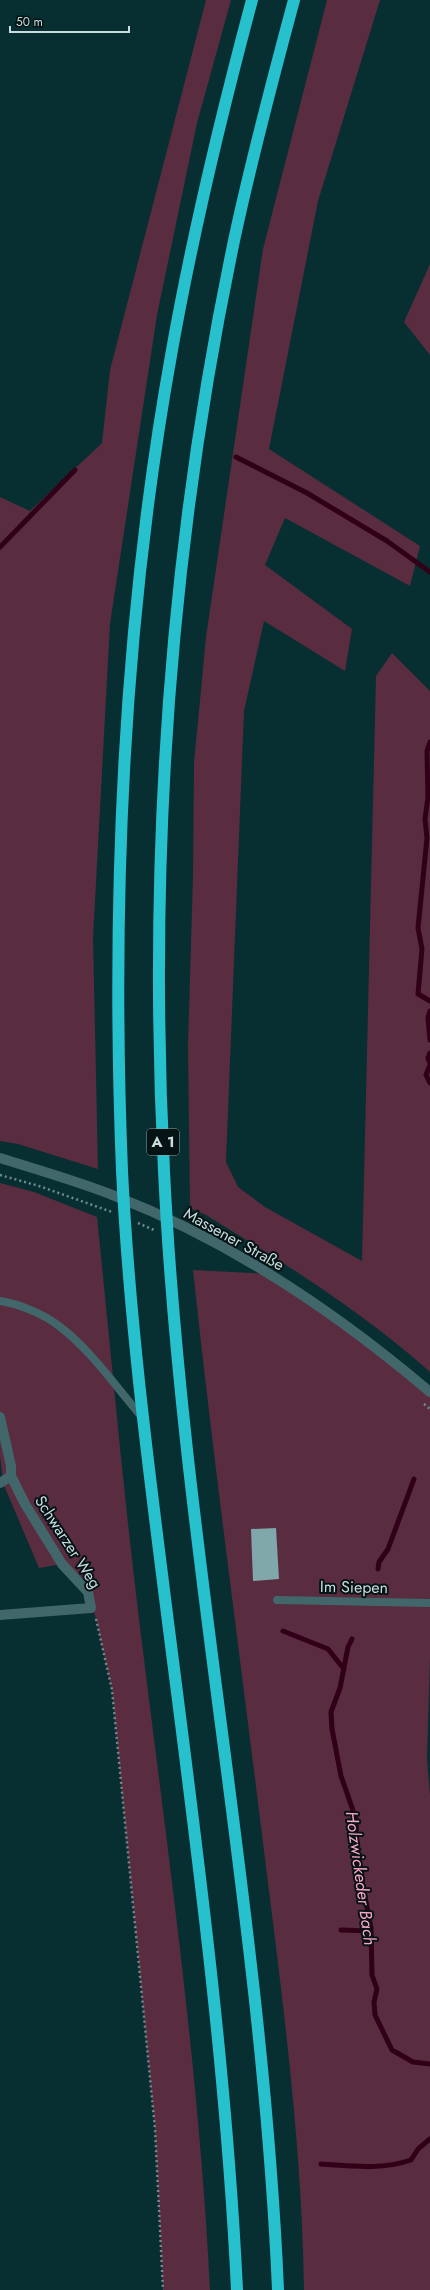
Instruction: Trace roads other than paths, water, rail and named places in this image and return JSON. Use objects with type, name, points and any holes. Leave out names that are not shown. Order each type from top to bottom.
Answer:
[{"type":"highway","points":[[237,2290],[224,2083],[208,1941],[142,1417],[123,1174],[117,972],[121,819],[129,690],[146,525],[171,355],[195,232],[217,135],[252,0]]},
{"type":"highway","name":"A 1","points":[[278,2290],[263,2068],[248,1928],[184,1416],[173,1298],[164,1172],[157,971],[162,823],[170,682],[192,482],[211,364],[234,242],[256,142],[294,0]]},
{"type":"main road","name":"Massener Straße","points":[[0,1158],[115,1196],[195,1232],[268,1274],[344,1323],[430,1392]]},
{"type":"main road","points":[[0,1417],[11,1466],[11,1476],[0,1483]]},
{"type":"main road","name":"Schwarzer Weg","points":[[0,1615],[91,1608],[88,1592],[62,1564],[25,1504],[11,1476]]},
{"type":"lane","points":[[0,1301],[31,1312],[59,1325],[78,1343],[142,1417]]},
{"type":"lane","name":"Im Siepen","points":[[277,1600],[430,1603]]},
{"type":"waterway","points":[[236,457],[307,493],[387,541],[430,572]]},
{"type":"waterway","points":[[0,547],[75,470]]},
{"type":"waterway","name":"Holzwickeder Bach","points":[[430,742],[427,751],[428,797],[425,819],[427,838],[418,928],[422,949],[418,994],[430,1001]]},
{"type":"waterway","name":"Holzwickeder Bach","points":[[430,1011],[428,1018],[430,1040]]},
{"type":"waterway","name":"Holzwickeder Bach","points":[[430,1053],[428,1058],[430,1063]]},
{"type":"waterway","name":"Holzwickeder Bach","points":[[430,1065],[426,1075],[430,1083]]},
{"type":"waterway","name":"Holzwickeder Bach","points":[[378,1569],[379,1562],[388,1549],[414,1479]]},
{"type":"waterway","points":[[283,1631],[328,1649],[344,1669]]},
{"type":"waterway","name":"Holzwickeder Bach","points":[[352,1639],[348,1647],[340,1688],[331,1712],[332,1729],[341,1776],[356,1819],[357,1855],[371,1928],[372,1975],[377,1989],[374,2002],[375,2015],[392,2050],[413,2062],[430,2064]]},
{"type":"waterway","points":[[341,1930],[371,1931]]},
{"type":"waterway","points":[[321,2164],[378,2166],[400,2163],[411,2160],[418,2149],[430,2139]]}]
